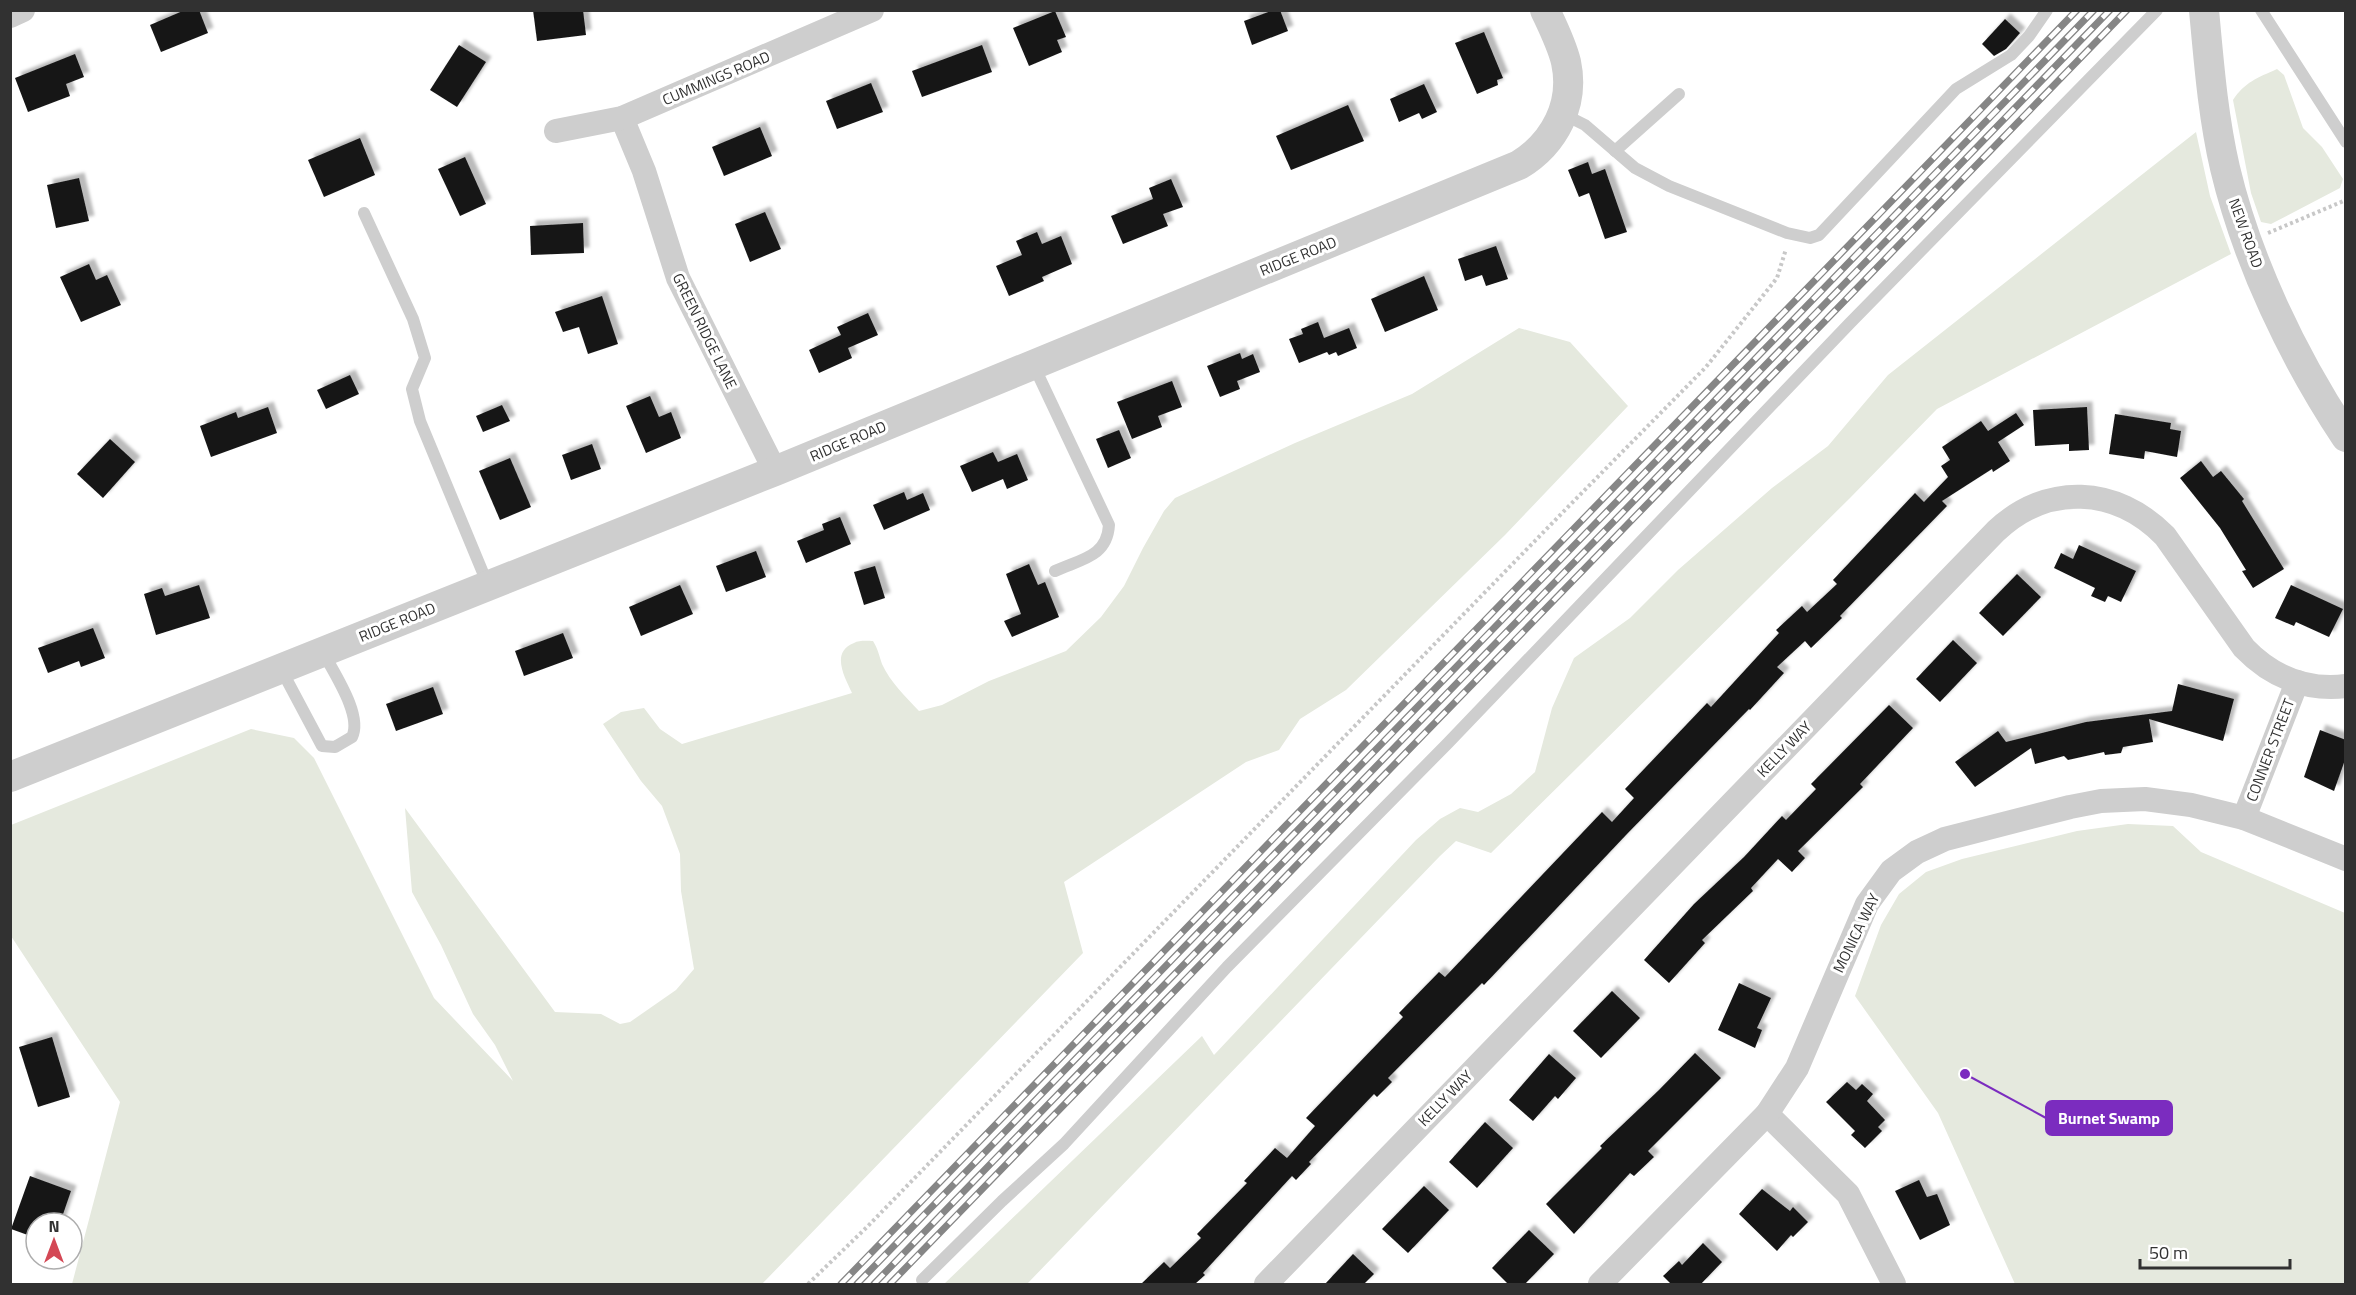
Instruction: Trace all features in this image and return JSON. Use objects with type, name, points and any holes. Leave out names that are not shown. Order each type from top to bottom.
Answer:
[{"type":"street","points":[[10,16],[23,10]]},
{"type":"street","name":"CUMMINGS ROAD","points":[[556,131],[622,118],[872,10]]},
{"type":"street","name":"RIDGE ROAD","points":[[10,777],[775,471],[1519,165],[1547,142],[1563,114],[1568,91],[1566,64],[1545,10]]},
{"type":"street","name":"NEW ROAD","points":[[2204,10],[2214,114],[2225,168],[2245,234],[2282,323],[2304,367],[2346,437]]},
{"type":"street","name":"GREEN RIDGE LANE","points":[[622,118],[644,171],[678,278],[775,471]]},
{"type":"street","name":"KELLY WAY","points":[[1266,1284],[2004,523],[2023,511],[2054,499],[2087,497],[2120,504],[2139,514],[2164,536],[2251,655],[2274,672],[2297,682],[2319,687],[2346,686]]},
{"type":"street","name":"CONNER STREET","points":[[2244,818],[2297,682]]},
{"type":"street","name":"MONICA WAY","points":[[1600,1284],[1767,1113],[1797,1068],[1867,904],[1892,871],[1917,852],[1945,839],[2101,801],[2145,799],[2191,805],[2244,818],[2346,859]]},
{"type":"street","points":[[1767,1113],[1844,1190],[1855,1204],[1894,1284]]},
{"type":"lane","points":[[1563,114],[1585,125],[1635,168],[1669,186],[1787,233],[1810,238],[1819,235],[1956,89],[2011,55],[2029,36],[2047,10]]},
{"type":"lane","points":[[922,1280],[1064,1144],[1227,967],[1448,744],[1809,365],[2157,10]]},
{"type":"lane","points":[[2261,10],[2346,142]]},
{"type":"lane","points":[[1615,151],[1679,94]]},
{"type":"lane","points":[[364,213],[413,319],[425,358],[412,389],[420,421],[489,586]]},
{"type":"lane","points":[[1034,364],[1109,525],[1108,538],[1101,550],[1055,571]]},
{"type":"lane","points":[[281,669],[322,747],[335,747],[352,737],[355,726],[353,713],[323,652]]},
{"type":"path","points":[[2294,222],[2346,200]]},
{"type":"path","points":[[808,1284],[867,1227],[1525,550],[1706,368],[1777,278],[1785,253],[1787,233]]},
{"type":"shaded area","points":[[2277,69],[2284,75],[2303,128],[2322,147],[2343,179],[2340,188],[2271,224],[2261,222],[2251,193],[2233,100],[2247,85]]},
{"type":"shaded area","points":[[2196,132],[2210,196],[2231,254],[1937,409],[1491,853],[1456,841],[1440,856],[1027,1284],[944,1284],[1202,1036],[1214,1055],[1416,840],[1440,819],[1460,808],[1478,812],[1511,794],[1535,772],[1552,708],[1574,658],[1630,618],[1678,570],[1772,488],[1828,446],[1888,375]]},
{"type":"shaded area","points":[[1519,328],[1570,342],[1628,406],[1505,535],[1346,690],[1300,719],[1279,750],[1246,762],[1064,882],[1083,953],[762,1284],[72,1284],[75,1271],[84,1271],[84,1238],[120,1102],[11,936],[11,825],[251,729],[294,738],[314,758],[434,998],[513,1081],[495,1045],[473,1014],[441,945],[412,892],[405,808],[555,1012],[601,1014],[620,1024],[630,1022],[676,990],[694,969],[681,891],[680,854],[662,806],[641,781],[603,724],[621,712],[644,708],[660,729],[682,744],[852,693],[843,673],[841,659],[847,647],[864,641],[873,641],[889,677],[919,711],[942,705],[989,681],[1066,651],[1101,617],[1124,586],[1164,511],[1175,498],[1295,443],[1412,394]]},
{"type":"shaded area","points":[[2128,824],[2173,826],[2201,852],[2345,913],[2345,1284],[2015,1284],[1938,1113],[1855,996],[1881,925],[1899,894],[1926,872],[1962,859],[2077,831]]},
{"type":"building","points":[[185,10],[199,10],[208,33],[161,52],[150,25]]},
{"type":"building","points":[[533,10],[583,10],[586,35],[537,41]]},
{"type":"building","points":[[1280,10],[1288,31],[1252,45],[1244,21]]},
{"type":"building","points":[[1055,11],[1066,37],[1057,40],[1062,52],[1029,66],[1013,28]]},
{"type":"building","points":[[2005,19],[2020,33],[2006,49],[1994,56],[1982,44]]},
{"type":"building","points":[[1484,32],[1503,78],[1497,80],[1498,85],[1477,94],[1455,43]]},
{"type":"building","points":[[459,45],[486,62],[457,107],[430,90]]},
{"type":"building","points":[[982,45],[992,72],[922,97],[912,71]]},
{"type":"building","points":[[75,54],[84,77],[66,84],[70,96],[28,112],[15,78]]},
{"type":"building","points":[[871,83],[883,112],[837,129],[826,101]]},
{"type":"building","points":[[1424,84],[1437,112],[1422,119],[1419,113],[1399,122],[1390,99]]},
{"type":"building","points":[[1348,105],[1364,141],[1291,170],[1276,136]]},
{"type":"building","points":[[760,127],[772,156],[724,176],[712,147]]},
{"type":"building","points":[[360,138],[375,175],[324,197],[308,160]]},
{"type":"building","points":[[465,157],[486,204],[460,216],[438,169]]},
{"type":"building","points":[[1588,162],[1592,174],[1605,169],[1627,232],[1605,239],[1589,193],[1579,197],[1568,170]]},
{"type":"building","points":[[79,178],[89,221],[56,228],[47,185]]},
{"type":"building","points":[[1171,179],[1183,207],[1163,214],[1168,226],[1123,244],[1111,216],[1153,199],[1149,188]]},
{"type":"building","points":[[765,212],[781,249],[750,262],[735,224]]},
{"type":"building","points":[[583,223],[584,253],[531,255],[530,226]]},
{"type":"building","points":[[1037,232],[1042,244],[1061,236],[1072,264],[1042,277],[1044,281],[1009,296],[996,266],[1022,255],[1016,241]]},
{"type":"building","points":[[1496,246],[1508,279],[1486,286],[1482,275],[1465,281],[1458,259]]},
{"type":"building","points":[[89,264],[96,280],[107,275],[121,305],[81,322],[60,277]]},
{"type":"building","points":[[1424,276],[1438,310],[1385,332],[1371,299]]},
{"type":"building","points":[[602,296],[618,344],[588,354],[579,327],[563,332],[555,312]]},
{"type":"building","points":[[868,313],[878,335],[848,348],[852,358],[819,373],[809,350],[841,335],[837,327]]},
{"type":"building","points":[[1318,322],[1324,338],[1349,328],[1357,348],[1338,356],[1336,352],[1329,355],[1327,352],[1299,363],[1289,339],[1303,334],[1301,329]]},
{"type":"building","points":[[1240,353],[1242,359],[1253,354],[1260,372],[1237,381],[1240,389],[1220,397],[1207,366]]},
{"type":"building","points":[[350,375],[359,394],[326,409],[317,390]]},
{"type":"building","points":[[1172,381],[1182,407],[1158,416],[1162,427],[1132,439],[1117,402]]},
{"type":"building","points":[[650,396],[659,417],[671,412],[681,438],[646,453],[626,406]]},
{"type":"building","points":[[502,405],[510,421],[483,432],[476,416]]},
{"type":"building","points":[[268,407],[277,433],[211,457],[200,426],[236,412],[238,418]]},
{"type":"building","points":[[2087,407],[2089,450],[2069,451],[2069,444],[2035,446],[2033,410]]},
{"type":"building","points":[[2016,413],[2024,425],[1998,442],[2010,461],[1993,472],[1992,469],[1942,501],[1947,506],[1840,616],[1842,618],[1811,648],[1805,641],[1777,667],[1784,673],[1750,710],[1626,835],[1484,985],[1482,983],[1388,1078],[1392,1082],[1377,1097],[1374,1094],[1309,1162],[1311,1164],[1296,1180],[1292,1176],[1203,1273],[1205,1275],[1195,1284],[1141,1284],[1164,1262],[1170,1268],[1201,1238],[1197,1234],[1247,1183],[1244,1181],[1275,1148],[1287,1158],[1315,1126],[1306,1118],[1403,1017],[1399,1013],[1439,972],[1445,977],[1602,812],[1612,822],[1634,798],[1625,789],[1707,703],[1711,707],[1779,633],[1776,630],[1802,606],[1807,612],[1837,584],[1833,580],[1915,493],[1924,502],[1948,477],[1941,466],[1950,460],[1942,447],[1981,421],[1988,431]]},
{"type":"building","points":[[2115,414],[2171,423],[2170,429],[2181,431],[2177,457],[2145,451],[2144,459],[2109,454]]},
{"type":"building","points":[[1119,430],[1131,458],[1108,468],[1096,439]]},
{"type":"building","points":[[110,439],[135,462],[103,498],[77,474]]},
{"type":"building","points":[[592,444],[601,469],[571,480],[562,455]]},
{"type":"building","points":[[993,452],[998,462],[1017,454],[1028,480],[1007,489],[1003,479],[972,492],[960,466]]},
{"type":"building","points":[[510,458],[531,507],[500,520],[479,471]]},
{"type":"building","points":[[2201,461],[2213,477],[2221,471],[2244,499],[2242,501],[2284,569],[2253,588],[2242,571],[2246,570],[2220,528],[2180,478]]},
{"type":"building","points":[[904,492],[907,500],[923,493],[930,510],[884,530],[873,505]]},
{"type":"building","points":[[840,517],[851,544],[806,563],[797,541],[824,530],[822,524]]},
{"type":"building","points":[[2079,545],[2136,571],[2121,602],[2108,596],[2105,602],[2091,596],[2095,588],[2054,568],[2061,553],[2073,559]]},
{"type":"building","points":[[756,551],[766,577],[726,592],[716,566]]},
{"type":"building","points":[[1029,564],[1038,585],[1045,582],[1059,617],[1012,637],[1004,621],[1021,614],[1006,574]]},
{"type":"building","points":[[875,566],[885,598],[864,605],[854,572]]},
{"type":"building","points":[[2017,574],[2041,597],[2003,636],[1979,613]]},
{"type":"building","points":[[199,585],[210,618],[156,635],[144,594],[162,588],[165,596]]},
{"type":"building","points":[[680,585],[693,614],[641,636],[629,607]]},
{"type":"building","points":[[2291,585],[2343,609],[2329,637],[2296,622],[2294,626],[2275,618]]},
{"type":"building","points":[[93,628],[105,658],[81,667],[79,661],[48,673],[38,648]]},
{"type":"building","points":[[563,633],[573,658],[524,676],[515,651]]},
{"type":"building","points":[[1953,640],[1977,663],[1940,702],[1916,679]]},
{"type":"building","points":[[2178,684],[2234,699],[2223,741],[2149,719],[2153,742],[2123,747],[2121,753],[2105,755],[2104,752],[2068,760],[2064,756],[2035,764],[2031,748],[1975,787],[1955,762],[1998,731],[2006,742],[2086,722],[2172,711]]},
{"type":"building","points":[[433,687],[443,714],[396,731],[386,704]]},
{"type":"building","points":[[1889,705],[1913,728],[1860,784],[1863,787],[1798,851],[1805,858],[1792,872],[1778,859],[1751,888],[1753,891],[1702,940],[1705,943],[1669,983],[1644,960],[1694,904],[1744,857],[1782,816],[1786,820],[1816,789],[1811,784]]},
{"type":"building","points":[[2320,730],[2346,740],[2346,757],[2334,791],[2304,777]]},
{"type":"building","points":[[1739,983],[1771,998],[1757,1028],[1762,1030],[1755,1048],[1718,1030]]},
{"type":"building","points":[[1612,991],[1640,1018],[1601,1058],[1573,1031]]},
{"type":"building","points":[[52,1037],[70,1097],[38,1107],[19,1047]]},
{"type":"building","points":[[1695,1053],[1721,1078],[1648,1151],[1654,1157],[1634,1176],[1630,1173],[1574,1234],[1546,1204],[1602,1148],[1600,1146]]},
{"type":"building","points":[[1549,1054],[1576,1078],[1558,1099],[1555,1096],[1533,1121],[1509,1100]]},
{"type":"building","points":[[1847,1082],[1856,1090],[1862,1084],[1873,1094],[1867,1101],[1885,1120],[1878,1127],[1882,1131],[1865,1148],[1851,1135],[1855,1131],[1826,1102]]},
{"type":"building","points":[[1485,1122],[1513,1148],[1477,1188],[1449,1162]]},
{"type":"building","points":[[30,1176],[71,1191],[64,1211],[24,1211],[24,1234],[11,1229]]},
{"type":"building","points":[[1919,1180],[1927,1197],[1937,1194],[1950,1225],[1920,1240],[1895,1191]]},
{"type":"building","points":[[1424,1186],[1449,1210],[1408,1253],[1382,1229]]},
{"type":"building","points":[[1762,1189],[1790,1211],[1793,1207],[1808,1222],[1793,1237],[1791,1235],[1777,1251],[1739,1214]]},
{"type":"building","points":[[1529,1230],[1554,1254],[1525,1284],[1508,1284],[1492,1268]]},
{"type":"building","points":[[1703,1243],[1722,1262],[1701,1284],[1671,1284],[1663,1276],[1679,1261],[1682,1265]]},
{"type":"building","points":[[1353,1254],[1374,1274],[1364,1284],[1325,1284]]},
{"type":"railway","points":[[841,1284],[2077,10]]},
{"type":"railway","points":[[857,1284],[2094,10]]},
{"type":"railway","points":[[874,1284],[2110,10]]},
{"type":"railway","points":[[890,1284],[2127,10]]},
{"type":"place","name":"Burnet Swamp","points":[[1965,1074]]}]
